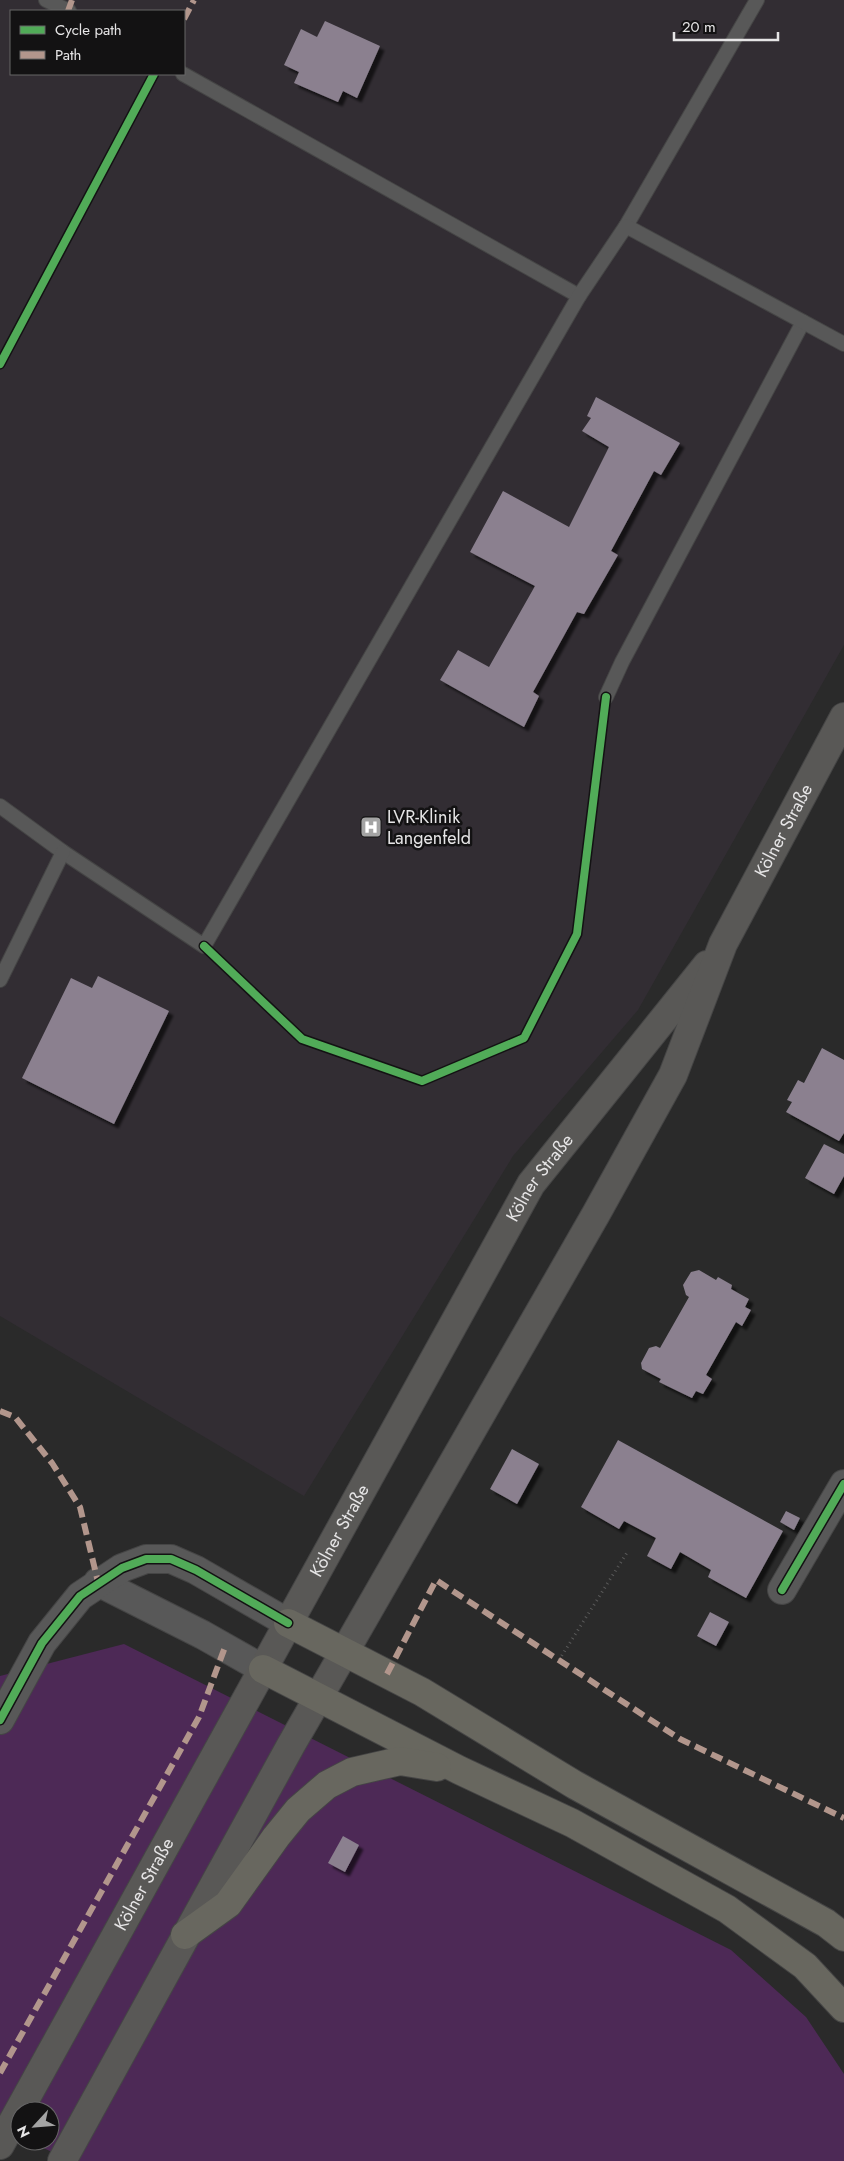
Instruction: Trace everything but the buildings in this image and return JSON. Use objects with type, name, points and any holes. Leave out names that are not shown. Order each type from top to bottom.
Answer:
[{"type":"highway","points":[[288,1622],[422,1692],[575,1785],[826,1924],[844,1937]]},
{"type":"highway","points":[[263,1669],[459,1770],[572,1823],[727,1909],[805,1966],[844,2008]]},
{"type":"highway","points":[[185,1935],[228,1904],[276,1837],[298,1810],[327,1785],[352,1772],[400,1761],[459,1770]]},
{"type":"main road","name":"Kölner Straße","points":[[62,2161],[185,1935],[596,1214],[673,1075],[724,944],[844,717]]},
{"type":"main road","name":"Kölner Straße","points":[[0,2145],[532,1184],[724,944]]},
{"type":"street","points":[[782,1590],[844,1484]]},
{"type":"street","points":[[0,1720],[42,1643],[80,1596],[98,1582],[122,1568],[146,1559],[170,1558],[196,1570],[288,1622]]},
{"type":"street","points":[[98,1582],[204,1635],[263,1669]]},
{"type":"lane","points":[[46,0],[68,10]]},
{"type":"lane","points":[[0,806],[63,852],[204,946],[579,296],[626,226],[757,0]]},
{"type":"lane","points":[[185,75],[579,296]]},
{"type":"lane","points":[[626,226],[844,344]]},
{"type":"lane","points":[[606,697],[622,662],[803,322]]},
{"type":"lane","points":[[0,980],[63,852]]},
{"type":"path","points":[[559,1660],[628,1551]]},
{"type":"shaded area","name":"LVR-Klinik Langenfeld","points":[[0,0],[844,0],[844,645],[638,1010],[513,1156],[304,1496],[0,1316]]},
{"type":"shaded area","points":[[124,1644],[731,1950],[806,2017],[844,2074],[844,2161],[73,2161],[50,2151],[60,2151],[60,2101],[10,2101],[10,2134],[0,2129],[0,1676]]},
{"type":"marked path","points":[[68,10],[72,0]]},
{"type":"marked path","points":[[185,17],[194,0]]},
{"type":"marked path","points":[[0,1411],[15,1417],[52,1463],[80,1507],[98,1582]]},
{"type":"marked path","points":[[387,1674],[436,1580],[680,1739],[844,1818]]},
{"type":"marked path","points":[[0,2073],[199,1717],[225,1647]]},
{"type":"cycle path","points":[[0,364],[153,75]]},
{"type":"cycle path","points":[[204,946],[302,1039],[422,1081],[524,1038],[577,934],[606,697]]},
{"type":"cycle path","points":[[782,1590],[844,1484]]},
{"type":"cycle path","points":[[0,1720],[42,1643],[80,1596],[122,1568],[146,1559],[171,1559],[196,1570],[288,1623]]},
{"type":"place","name":"LVR-Klinik Langenfeld","points":[[371,827]]}]
